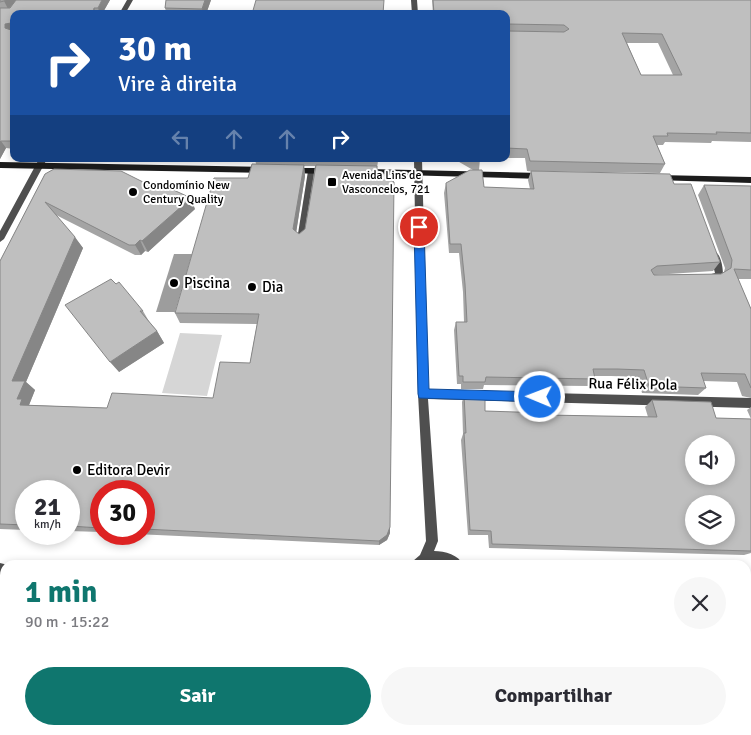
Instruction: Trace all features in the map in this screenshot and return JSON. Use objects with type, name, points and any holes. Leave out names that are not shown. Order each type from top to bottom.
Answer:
[{"type":"street","points":[[0,164],[41,162],[274,170]]},
{"type":"street","points":[[0,239],[41,162]]},
{"type":"street","points":[[418,162],[423,394],[432,541],[440,557],[446,560]]},
{"type":"street","points":[[284,170],[331,171]]},
{"type":"street","points":[[301,240],[312,171]]},
{"type":"street","points":[[361,172],[551,176]]},
{"type":"street","points":[[647,178],[687,183],[751,180]]},
{"type":"street","points":[[696,279],[719,276],[719,269],[709,241]]},
{"type":"street","name":"Rua Félix Pola","points":[[423,394],[751,403]]},
{"type":"street","points":[[422,560],[432,541]]},
{"type":"street","points":[[429,560],[440,557]]},
{"type":"shaded area","name":"Piscina","points":[[174,254],[192,254],[175,312],[156,312]]},
{"type":"shaded area","points":[[180,333],[222,335],[207,396],[162,393]]},
{"type":"building","points":[[16,0],[102,0],[98,8],[94,8],[94,10],[10,10],[10,23],[5,24],[5,28],[10,30],[10,141],[0,142],[0,8],[10,8]]},
{"type":"building","points":[[166,0],[205,0],[202,9],[165,8]]},
{"type":"building","points":[[256,0],[384,0],[383,10],[253,10]]},
{"type":"building","points":[[433,0],[751,0],[751,133],[667,133],[668,136],[653,136],[665,164],[530,161],[527,149],[510,148],[510,31],[564,32],[569,29],[564,25],[510,24],[510,10],[434,10]],"holes":[[[622,33],[662,34],[682,75],[641,75]]]},
{"type":"building","points":[[252,164],[304,165],[293,229],[299,234],[305,229],[316,165],[377,166],[377,170],[394,182],[390,527],[387,535],[379,541],[155,530],[155,480],[90,480],[90,527],[80,527],[80,480],[15,480],[15,525],[0,524],[0,261],[45,174],[54,169],[121,171],[151,186],[156,182],[191,198],[135,245],[129,245],[45,202],[75,237],[12,381],[25,381],[17,399],[22,399],[20,405],[107,408],[112,393],[213,398],[220,362],[250,363],[259,314],[175,313],[214,178],[248,178]]},
{"type":"building","points":[[470,170],[482,170],[484,187],[534,189],[531,171],[670,174],[674,184],[691,184],[720,262],[657,266],[651,270],[654,275],[721,274],[731,268],[732,260],[704,185],[751,186],[751,270],[734,269],[751,309],[751,388],[745,374],[701,373],[706,388],[649,386],[644,370],[617,369],[593,369],[595,379],[486,377],[485,382],[463,382],[463,376],[459,376],[456,322],[467,322],[465,284],[461,244],[450,244],[446,183]]},
{"type":"building","points":[[111,279],[116,284],[119,282],[157,331],[110,362],[65,305]]},
{"type":"building","points":[[464,395],[485,395],[485,411],[546,413],[546,415],[657,417],[652,400],[711,402],[716,418],[751,419],[751,551],[492,544],[491,531],[470,530],[464,433],[466,433]]},
{"type":"place","name":"Avenida Lins de Vasconcelos, 721","points":[[332,182]]},
{"type":"place","name":"Condomínio New Century Quality","points":[[133,192]]},
{"type":"place","name":"Piscina","points":[[174,283]]},
{"type":"place","name":"Dia","points":[[252,287]]},
{"type":"place","name":"Editora Devir","points":[[77,470]]},
{"type":"route","points":[[419,227],[423,394],[540,397]]}]
